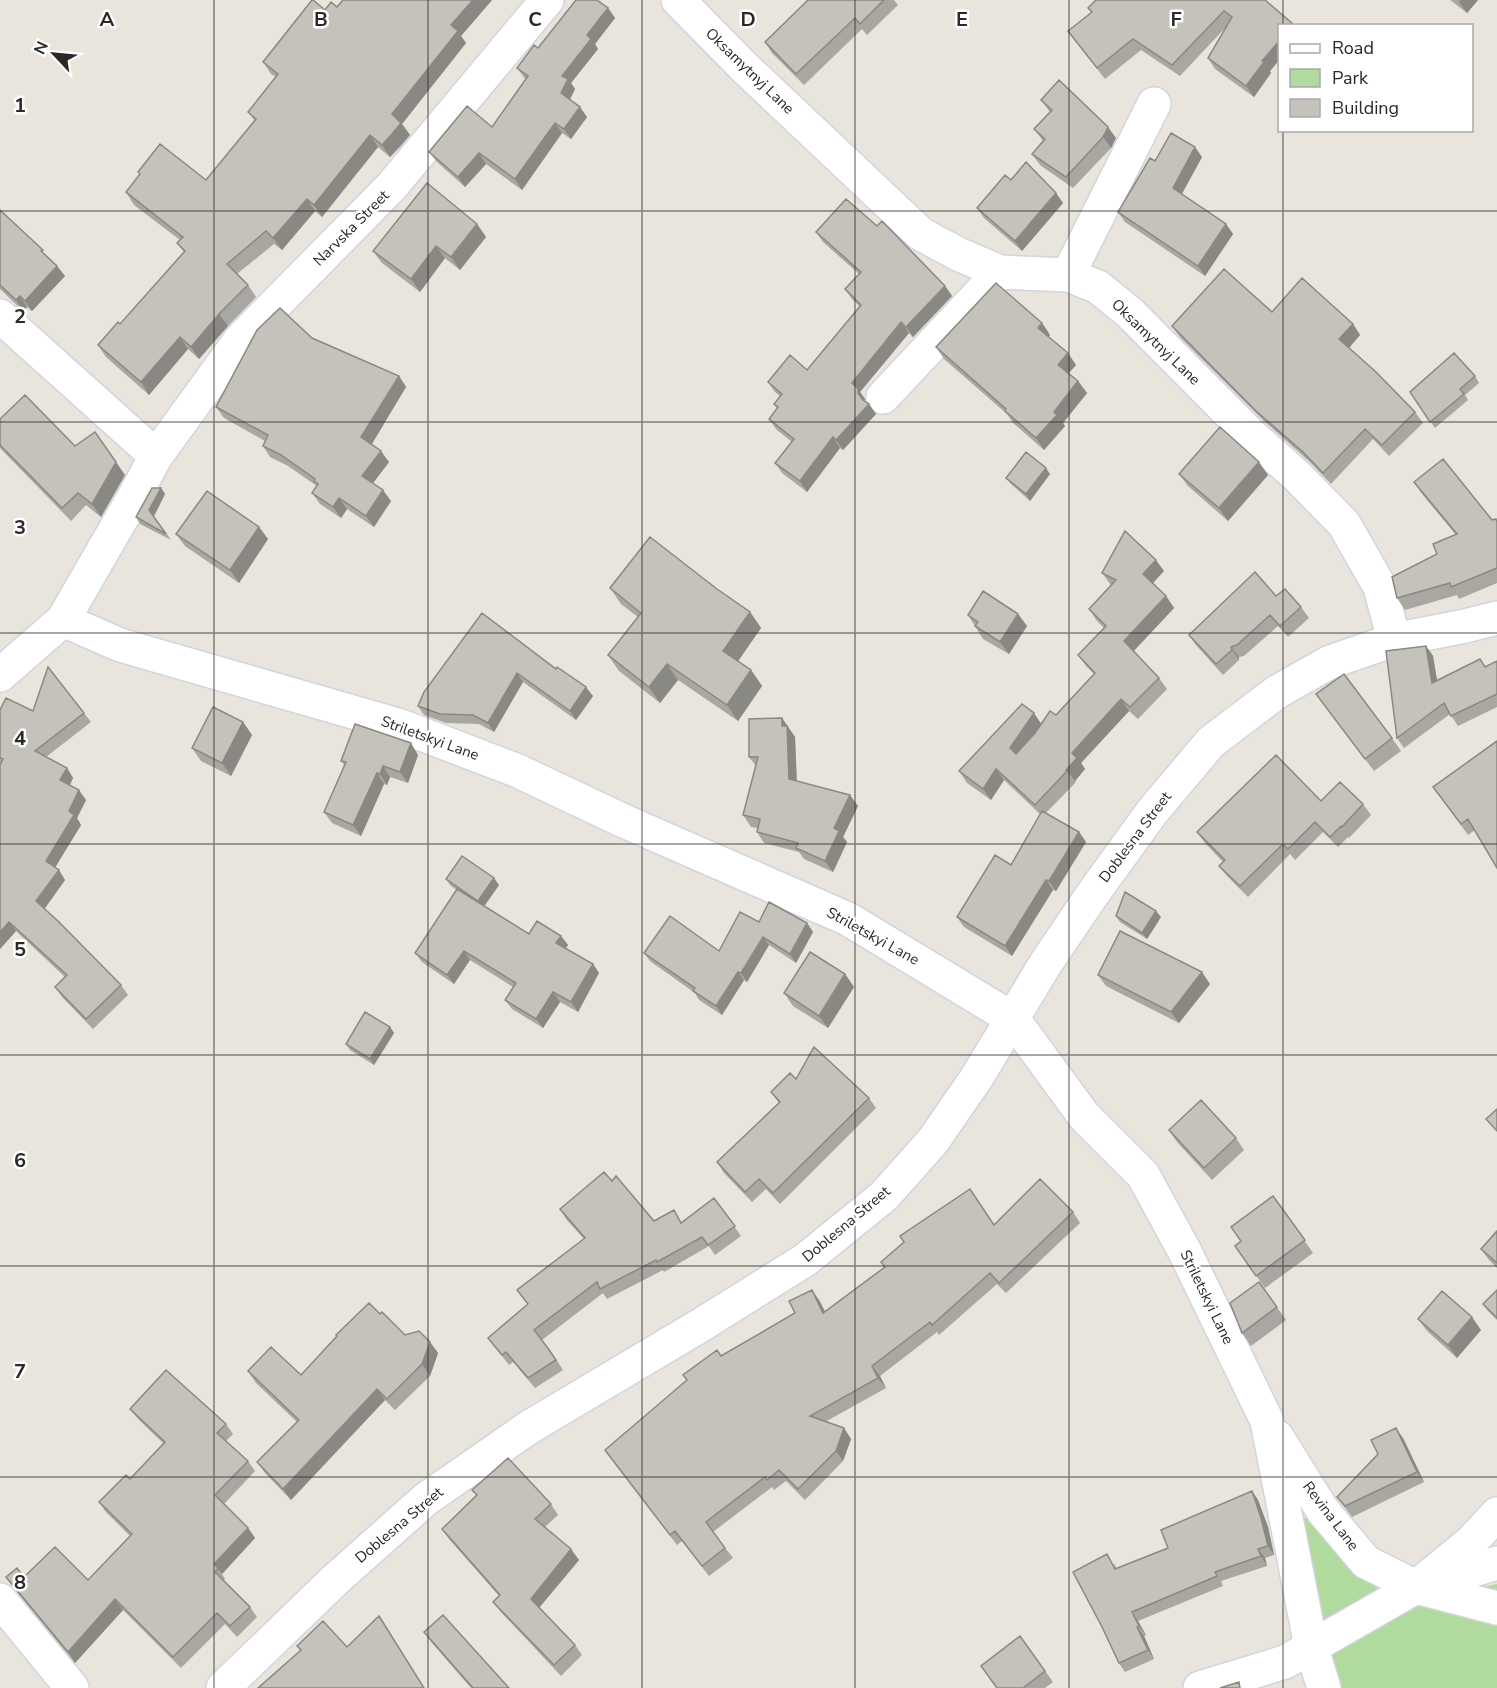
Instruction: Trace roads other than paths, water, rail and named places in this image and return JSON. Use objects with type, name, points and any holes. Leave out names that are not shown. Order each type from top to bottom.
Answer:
[{"type":"street","name":"Narvska Street","points":[[0,675],[63,620],[156,456],[241,339],[391,188],[548,0]]},
{"type":"street","name":"Oksamytnyj Lane","points":[[678,0],[745,68],[921,234],[958,254],[1000,272],[1068,275],[1098,287],[1130,313],[1251,435],[1298,477],[1344,524],[1380,587],[1394,640]]},
{"type":"street","points":[[1068,275],[1154,104]]},
{"type":"street","points":[[883,397],[1000,272]]},
{"type":"street","points":[[0,316],[156,456]]},
{"type":"street","name":"Doblesna Street","points":[[223,1688],[335,1580],[426,1499],[528,1428],[805,1260],[884,1196],[933,1141],[977,1077],[1046,963],[1092,895],[1152,812],[1211,742],[1277,692],[1330,662],[1394,640],[1497,618]]},
{"type":"street","name":"Striletskyi Lane","points":[[63,620],[120,645],[398,725],[518,771],[626,822],[848,919],[1013,1019],[1084,1116],[1143,1175],[1184,1250],[1267,1421],[1311,1646],[1324,1688]]},
{"type":"street","name":"Revina Lane","points":[[1267,1421],[1323,1510],[1366,1562],[1416,1587],[1497,1608]]},
{"type":"street","points":[[1200,1688],[1285,1662],[1416,1587],[1471,1542],[1497,1514]]},
{"type":"street","points":[[1416,1587],[1497,1563]]},
{"type":"street","points":[[0,1599],[72,1688]]}]
